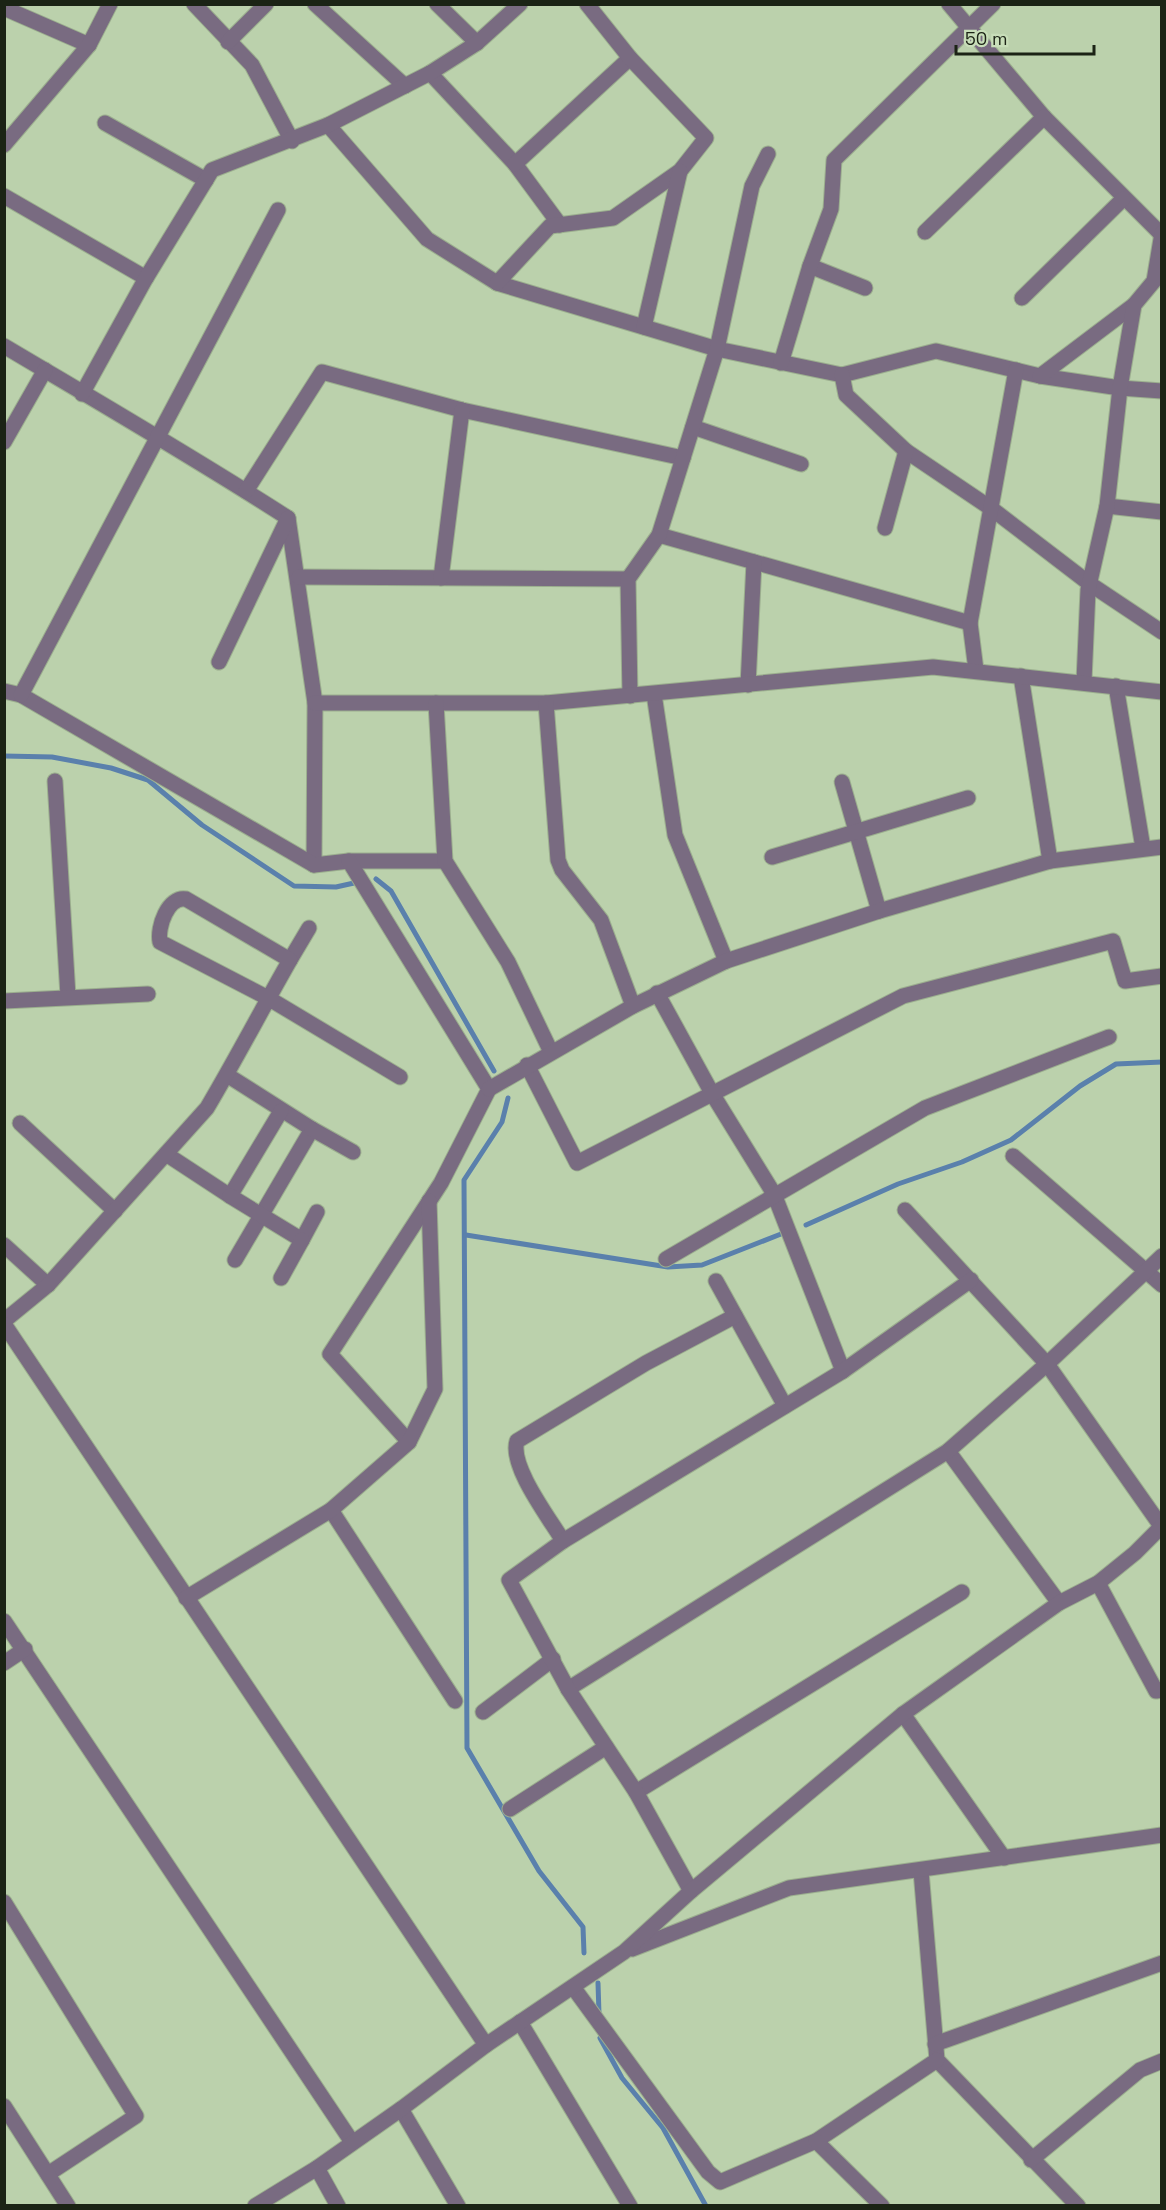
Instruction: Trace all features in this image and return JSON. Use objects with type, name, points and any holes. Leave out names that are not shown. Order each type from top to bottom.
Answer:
[{"type":"street","points":[[4,145],[89,45],[110,4]]},
{"type":"street","points":[[194,4],[252,65],[292,141]]},
{"type":"street","points":[[228,42],[266,4]]},
{"type":"street","points":[[315,4],[405,86]]},
{"type":"street","points":[[438,4],[477,43]]},
{"type":"street","points":[[82,394],[146,278],[212,170],[292,141],[328,125],[430,73],[477,43],[520,4]]},
{"type":"street","points":[[497,283],[550,226],[613,218],[680,171],[706,138],[630,58],[587,4]]},
{"type":"street","points":[[949,4],[1044,117],[1123,199],[1161,233],[1158,284],[1134,305],[1040,376]]},
{"type":"street","points":[[781,363],[810,266],[831,209],[834,160],[993,4]]},
{"type":"street","points":[[4,8],[89,45]]},
{"type":"street","points":[[515,164],[630,58]]},
{"type":"street","points":[[430,73],[515,164],[560,225]]},
{"type":"street","points":[[925,232],[1044,117]]},
{"type":"street","points":[[105,123],[206,180]]},
{"type":"street","points":[[328,125],[427,239],[497,283],[717,349],[842,375],[936,351],[1040,376],[1120,388],[1161,391]]},
{"type":"street","points":[[630,696],[628,579],[659,535],[717,349],[752,186],[768,154]]},
{"type":"street","points":[[644,327],[680,171]]},
{"type":"street","points":[[4,196],[146,278]]},
{"type":"street","points":[[1022,298],[1123,199]]},
{"type":"street","points":[[21,695],[278,210]]},
{"type":"street","points":[[810,266],[865,288]]},
{"type":"street","points":[[1084,681],[1090,584],[1107,506],[1120,388],[1134,305]]},
{"type":"street","points":[[4,346],[82,394],[158,435],[288,518],[299,577],[315,703],[314,865]]},
{"type":"street","points":[[4,442],[45,370]]},
{"type":"street","points":[[976,670],[970,623],[1016,370]]},
{"type":"street","points":[[246,491],[322,372],[462,410],[683,458]]},
{"type":"street","points":[[842,375],[846,395],[906,451],[992,509],[1090,584],[1161,632]]},
{"type":"street","points":[[441,578],[462,410]]},
{"type":"street","points":[[693,427],[801,464]]},
{"type":"street","points":[[885,528],[906,451]]},
{"type":"street","points":[[1107,506],[1161,512]]},
{"type":"street","points":[[219,662],[288,518]]},
{"type":"street","points":[[659,535],[970,623]]},
{"type":"street","points":[[748,685],[754,562]]},
{"type":"street","points":[[299,577],[628,579]]},
{"type":"street","points":[[315,703],[546,703],[933,667],[1084,681],[1161,692]]},
{"type":"street","points":[[1021,676],[1050,861]]},
{"type":"street","points":[[1116,686],[1143,848]]},
{"type":"street","points":[[4,691],[21,695],[314,865],[349,861],[445,861]]},
{"type":"street","points":[[654,694],[677,840],[726,961]]},
{"type":"street","points":[[436,703],[445,861],[508,962],[551,1052]]},
{"type":"street","points":[[546,703],[558,860],[569,880],[584,895],[601,920],[633,1006]]},
{"type":"street","points":[[55,781],[68,996]]},
{"type":"street","points":[[842,782],[879,911]]},
{"type":"street","points":[[772,857],[968,798]]},
{"type":"street","points":[[409,1442],[330,1354],[429,1202],[489,1089],[526,1065],[657,993],[726,961],[879,911],[1050,861],[1161,847]]},
{"type":"street","points":[[349,861],[489,1089]]},
{"type":"street","points":[[290,960],[186,899],[180,898],[174,901],[158,929],[160,942],[268,998],[400,1077]]},
{"type":"street","points":[[309,927],[207,1108],[48,1285],[4,1323],[486,2045]]},
{"type":"street","points":[[526,1065],[577,1163],[903,996],[1113,941],[1125,981],[1161,976]]},
{"type":"street","points":[[657,993],[712,1095],[774,1194],[843,1371]]},
{"type":"street","points":[[4,1000],[148,994]]},
{"type":"street","points":[[666,1259],[925,1108],[1109,1037]]},
{"type":"street","points":[[226,1075],[352,1152]]},
{"type":"street","points":[[230,1196],[282,1111]]},
{"type":"street","points":[[20,1123],[115,1211]]},
{"type":"street","points":[[235,1260],[312,1129]]},
{"type":"street","points":[[166,1154],[302,1240]]},
{"type":"street","points":[[1013,1156],[1148,1271],[1161,1285]]},
{"type":"street","points":[[186,1598],[332,1510],[409,1442],[435,1389],[429,1202]]},
{"type":"street","points":[[255,2205],[317,2168],[486,2045],[624,1952],[691,1891],[903,1714],[1059,1603],[1098,1583],[1135,1553],[1161,1526],[1047,1364],[905,1210]]},
{"type":"street","points":[[281,1278],[317,1212]]},
{"type":"street","points":[[4,1245],[48,1285]]},
{"type":"street","points":[[568,1689],[948,1451],[1047,1364],[1148,1271],[1161,1256]]},
{"type":"street","points":[[691,1891],[636,1792],[568,1689],[509,1580],[563,1541],[843,1371],[971,1280]]},
{"type":"street","points":[[716,1281],[785,1406]]},
{"type":"street","points":[[563,1541],[522,1472],[517,1458],[517,1441],[646,1364],[735,1316]]},
{"type":"street","points":[[948,1451],[1059,1603]]},
{"type":"street","points":[[332,1510],[455,1701]]},
{"type":"street","points":[[1098,1583],[1156,1691],[1161,1690]]},
{"type":"street","points":[[636,1792],[962,1592]]},
{"type":"street","points":[[4,1621],[25,1649],[352,2142]]},
{"type":"street","points":[[4,1663],[25,1649]]},
{"type":"street","points":[[483,1712],[553,1659]]},
{"type":"street","points":[[903,1714],[1004,1858]]},
{"type":"street","points":[[510,1809],[606,1746]]},
{"type":"street","points":[[624,1952],[789,1888],[1161,1835]]},
{"type":"street","points":[[921,1871],[937,2060],[1031,2160],[1078,2205]]},
{"type":"street","points":[[4,1902],[136,2116],[48,2174]]},
{"type":"street","points":[[935,2044],[1161,1963]]},
{"type":"street","points":[[573,1987],[716,2180],[728,2181],[816,2141],[937,2060]]},
{"type":"street","points":[[520,2022],[630,2205]]},
{"type":"street","points":[[1031,2160],[1140,2070],[1161,2061]]},
{"type":"street","points":[[4,2106],[68,2205]]},
{"type":"street","points":[[401,2109],[458,2205]]},
{"type":"street","points":[[816,2141],[882,2205]]},
{"type":"street","points":[[317,2168],[338,2205]]},
{"type":"waterway","points":[[4,756],[52,757],[111,768],[148,780],[202,825],[294,886],[336,887],[354,883]]},
{"type":"waterway","points":[[376,879],[391,891],[494,1071]]},
{"type":"waterway","points":[[806,1225],[898,1184],[962,1162],[1011,1140],[1080,1086],[1116,1064],[1162,1062]]},
{"type":"waterway","points":[[508,1098],[502,1122],[464,1180],[467,1748],[539,1871],[583,1927],[584,1953]]},
{"type":"waterway","points":[[466,1235],[668,1267],[702,1265],[781,1234]]},
{"type":"waterway","points":[[598,1983],[599,2014]]},
{"type":"waterway","points":[[600,2038],[622,2078],[663,2128],[706,2206]]}]
